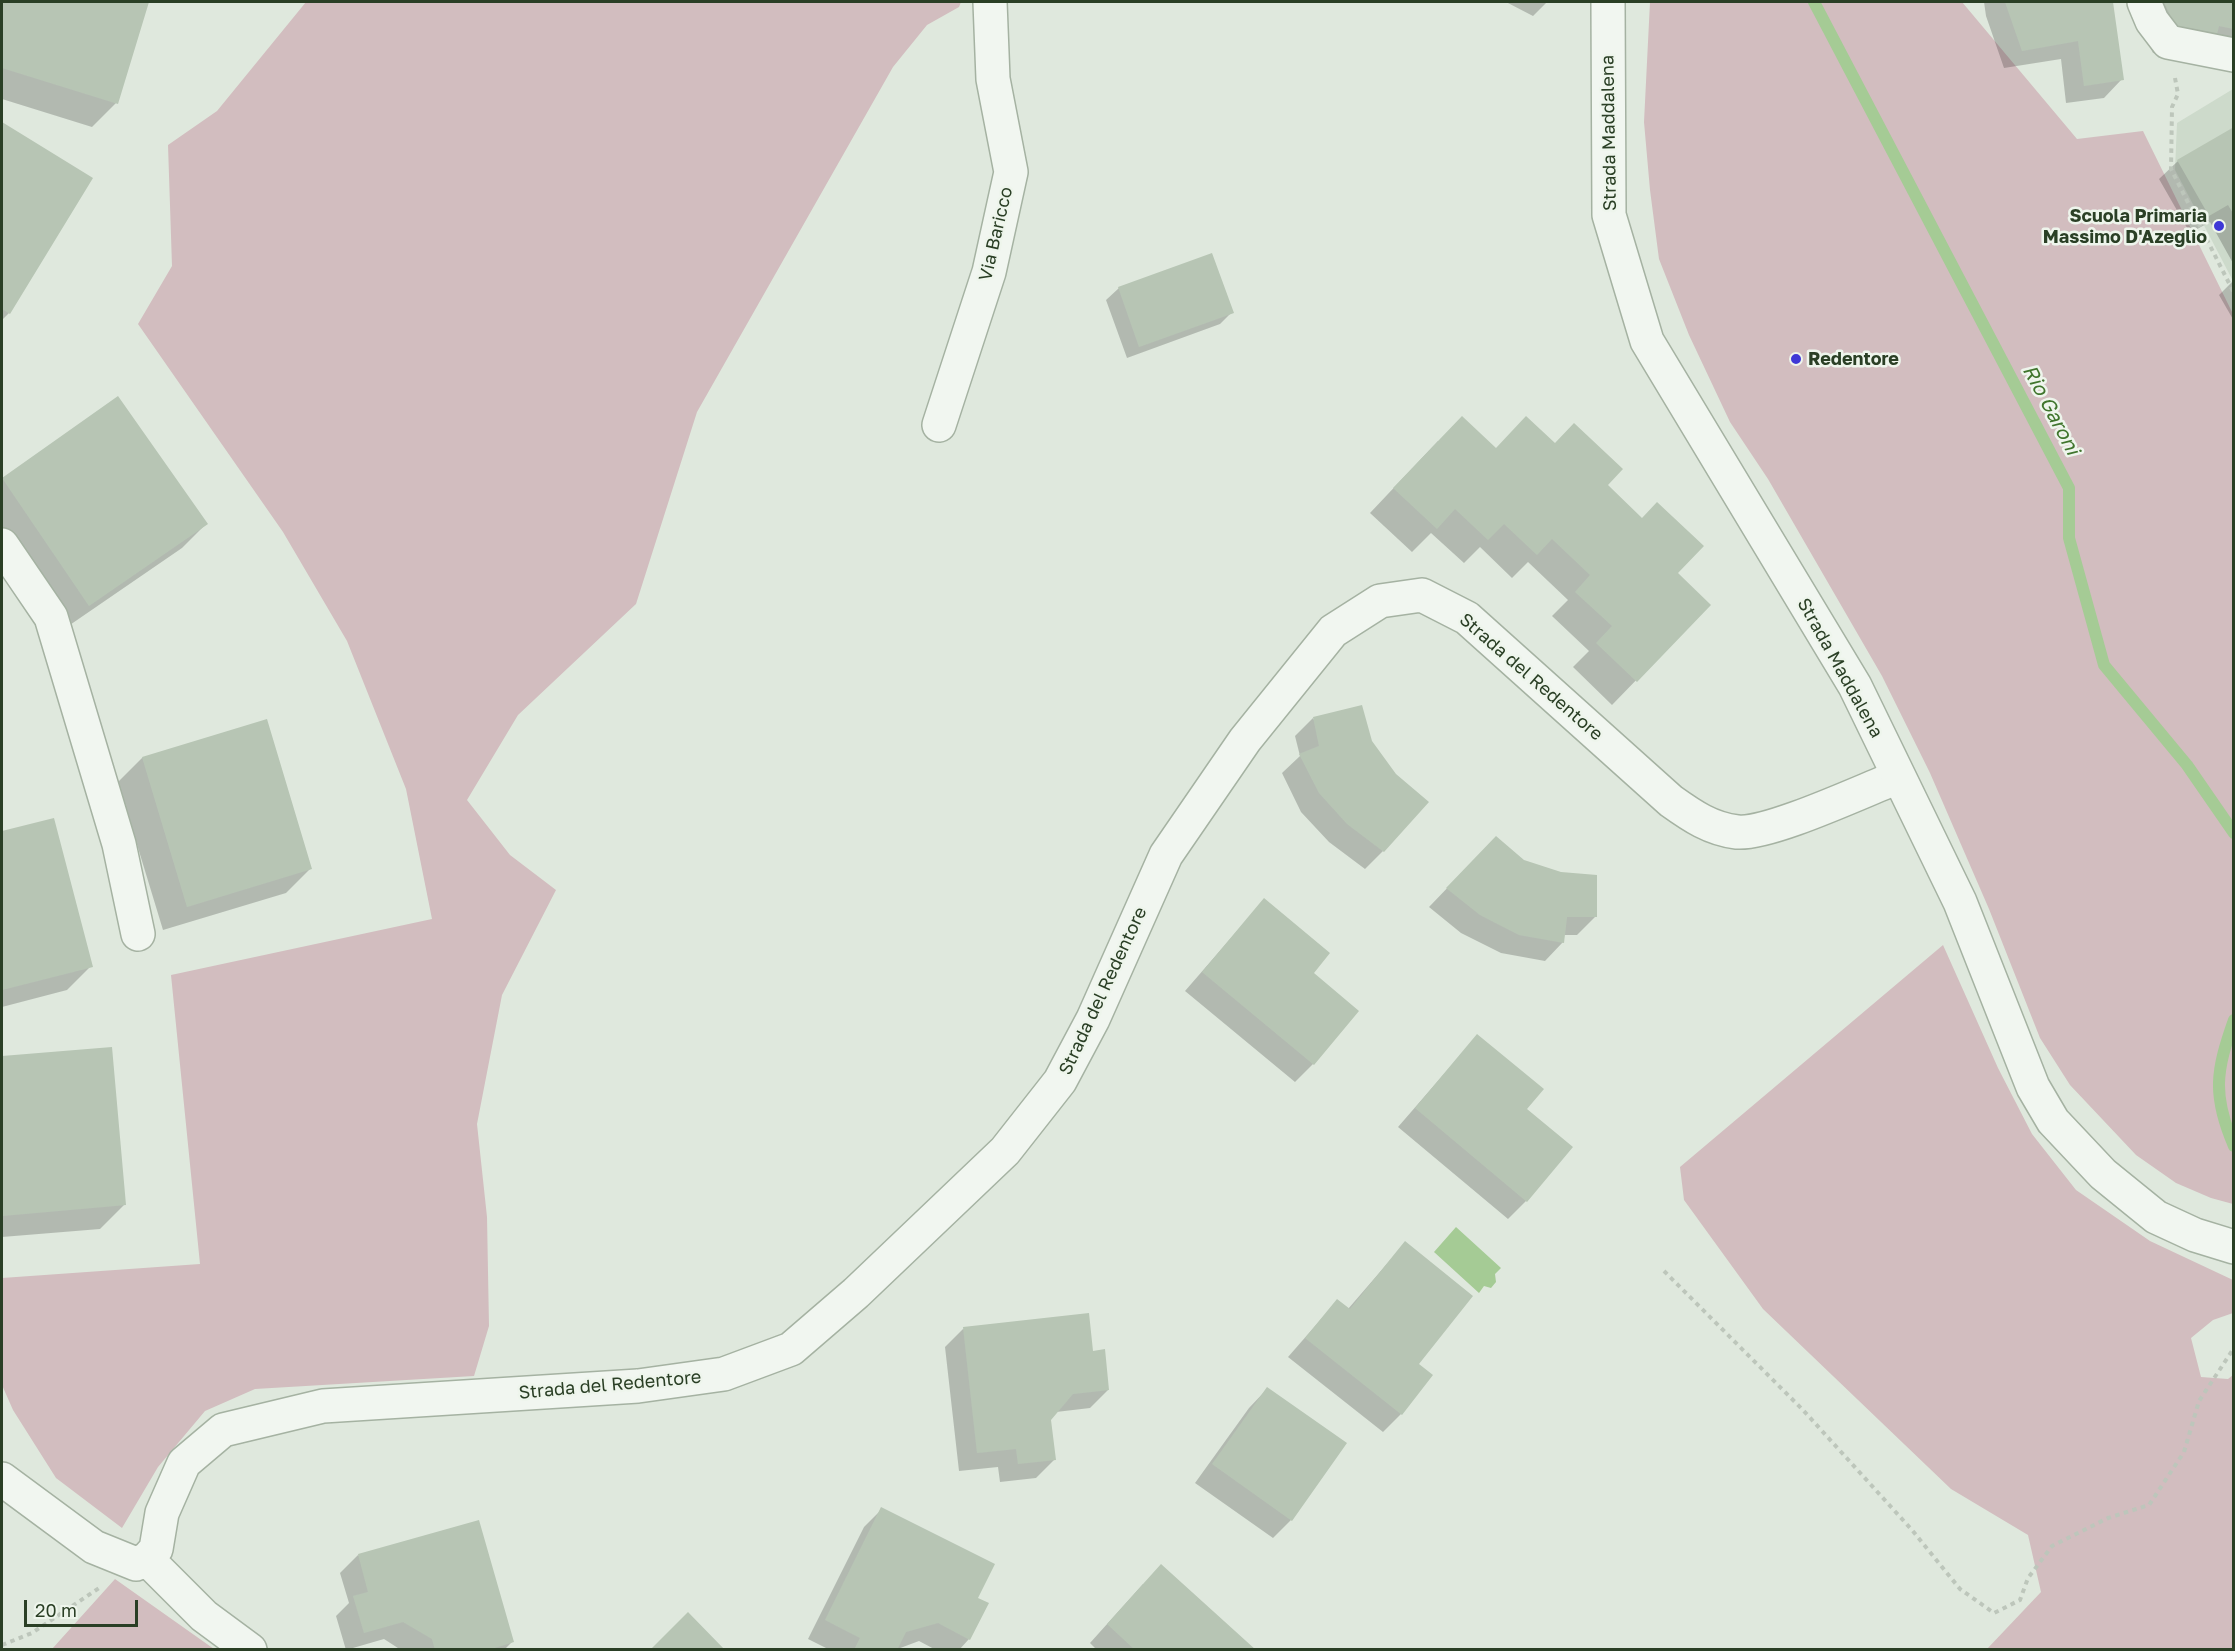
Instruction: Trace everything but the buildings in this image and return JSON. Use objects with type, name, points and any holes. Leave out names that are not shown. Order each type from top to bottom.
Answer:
[{"type":"street","name":"Via Baricco","points":[[939,425],[989,272],[1011,172],[993,79],[990,2]]},
{"type":"street","name":"Strada Maddalena","points":[[1608,2],[1609,215],[1647,341],[1855,686],[1960,903],[2033,1087],[2053,1121],[2129,1197],[2156,1217],[2195,1235],[2234,1247]]},
{"type":"street","points":[[2144,2],[2152,21],[2168,42],[2234,55]]},
{"type":"street","points":[[2,545],[51,617],[119,844],[138,934]]},
{"type":"street","name":"Strada del Redentore","points":[[141,1561],[156,1549],[162,1513],[184,1463],[224,1430],[323,1406],[638,1386],[724,1374],[791,1349],[856,1293],[1005,1151],[1026,1125],[1060,1081],[1093,1019],[1166,855],[1245,740],[1333,631],[1380,601],[1422,595],[1467,618],[1671,801],[1694,818],[1712,826],[1739,832],[1768,827],[1898,777]]},
{"type":"street","points":[[2,1476],[94,1547],[141,1561],[204,1616],[250,1650]]},
{"type":"path","points":[[2168,42],[2178,93],[2172,107],[2171,169],[2234,294]]},
{"type":"path","points":[[1664,1271],[1803,1410],[1912,1530],[1960,1589],[1994,1613],[2020,1600],[2028,1578],[2052,1546],[2108,1518],[2149,1505],[2184,1452],[2199,1401],[2234,1348]]},
{"type":"path","points":[[2,1645],[32,1633],[141,1561]]},
{"type":"shaded area","points":[[306,2],[961,2],[959,7],[927,25],[893,67],[697,412],[636,604],[518,715],[467,800],[510,855],[556,890],[502,995],[477,1124],[487,1217],[489,1326],[474,1376],[255,1389],[205,1411],[158,1467],[122,1528],[56,1478],[13,1410],[2,1385],[2,1278],[200,1264],[171,975],[432,919],[406,789],[347,641],[283,532],[138,324],[172,266],[168,145],[217,111]]},
{"type":"shaded area","points":[[1650,2],[1962,2],[2077,139],[2143,131],[2233,314],[2233,1204],[2211,1198],[2176,1183],[2136,1155],[2070,1085],[2040,1038],[1989,909],[1930,773],[1882,676],[1768,479],[1730,422],[1689,335],[1659,259],[1644,122]]},
{"type":"shaded area","name":"Scuola Primaria Massimo D'Azeglio","points":[[2233,89],[2233,281],[2175,170],[2177,123]]},
{"type":"shaded area","points":[[1943,945],[1998,1068],[2032,1134],[2076,1190],[2150,1241],[2233,1280],[2233,1313],[2213,1320],[2191,1338],[2201,1377],[2228,1379],[2233,1375],[2233,1649],[1987,1649],[2041,1592],[2028,1535],[1951,1489],[1763,1309],[1684,1200],[1680,1167]]},
{"type":"shaded area","points":[[1456,1227],[1501,1268],[1495,1274],[1496,1282],[1491,1288],[1484,1286],[1479,1293],[1434,1252]]},
{"type":"shaded area","points":[[115,1579],[214,1649],[52,1649]]},
{"type":"waterway","name":"Rio Garoni","points":[[1814,2],[2069,488],[2069,538],[2104,665],[2187,765],[2234,833]]},
{"type":"waterway","name":"Rio Garoni","points":[[2234,1020],[2223,1054],[2219,1083],[2222,1112],[2234,1146]]},
{"type":"place","name":"Scuola Primaria Massimo D'Azeglio","points":[[2219,226]]},
{"type":"place","name":"Redentore","points":[[1796,359]]}]
